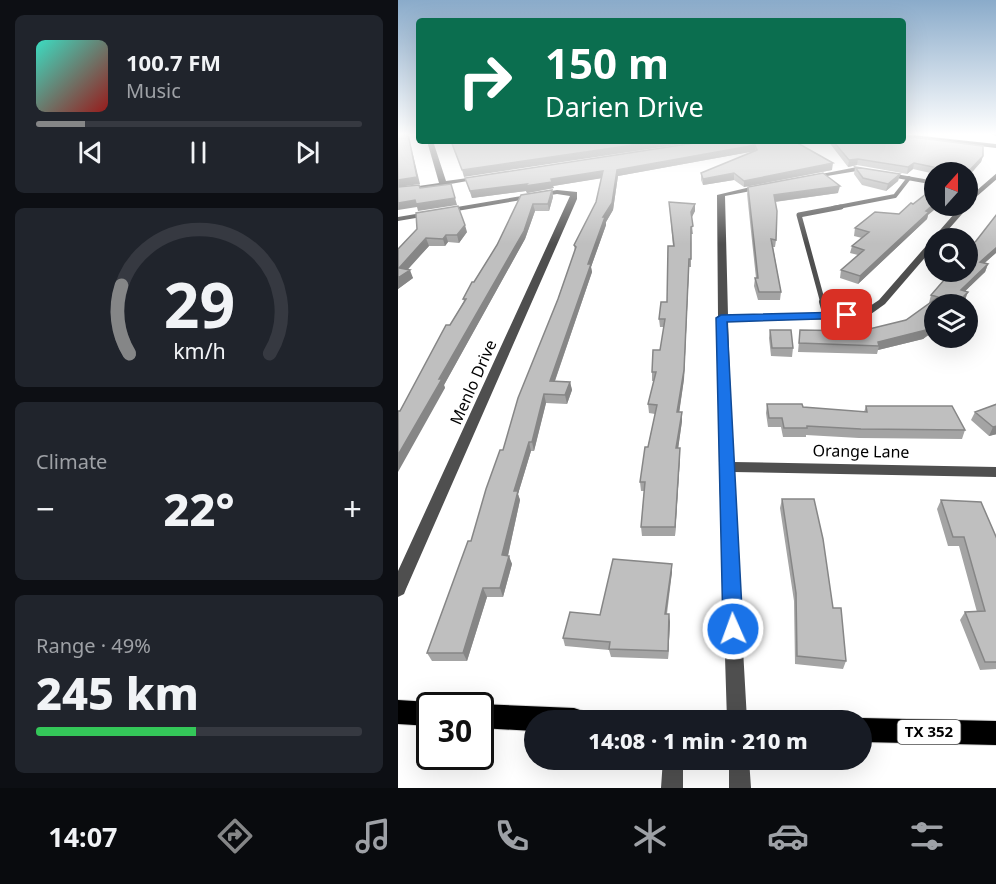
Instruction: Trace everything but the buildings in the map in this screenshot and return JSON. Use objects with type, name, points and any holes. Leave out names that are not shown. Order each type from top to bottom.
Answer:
[{"type":"main road","points":[[398,712],[416,713]]},
{"type":"main road","points":[[494,717],[524,718]]},
{"type":"main road","name":"TX 352","points":[[872,730],[996,733]]},
{"type":"street","points":[[439,171],[443,184]]},
{"type":"street","points":[[798,179],[847,171]]},
{"type":"street","points":[[867,171],[924,181]]},
{"type":"street","points":[[978,190],[996,175]]},
{"type":"street","points":[[398,191],[489,177]]},
{"type":"street","points":[[737,710],[721,318],[721,195],[776,183]]},
{"type":"street","name":"Menlo Drive","points":[[398,219],[538,194],[568,192],[574,194],[574,199],[398,589]]},
{"type":"street","points":[[946,228],[956,216]]},
{"type":"street","points":[[721,318],[826,316],[866,312],[882,302],[924,254]]},
{"type":"street","name":"Orange Lane","points":[[726,467],[996,472]]},
{"type":"street","points":[[672,788],[673,770]]},
{"type":"street","points":[[739,770],[740,788]]},
{"type":"lane","points":[[826,316],[799,215],[895,196],[909,178]]},
{"type":"route","points":[[733,629],[721,318],[847,315]]}]
